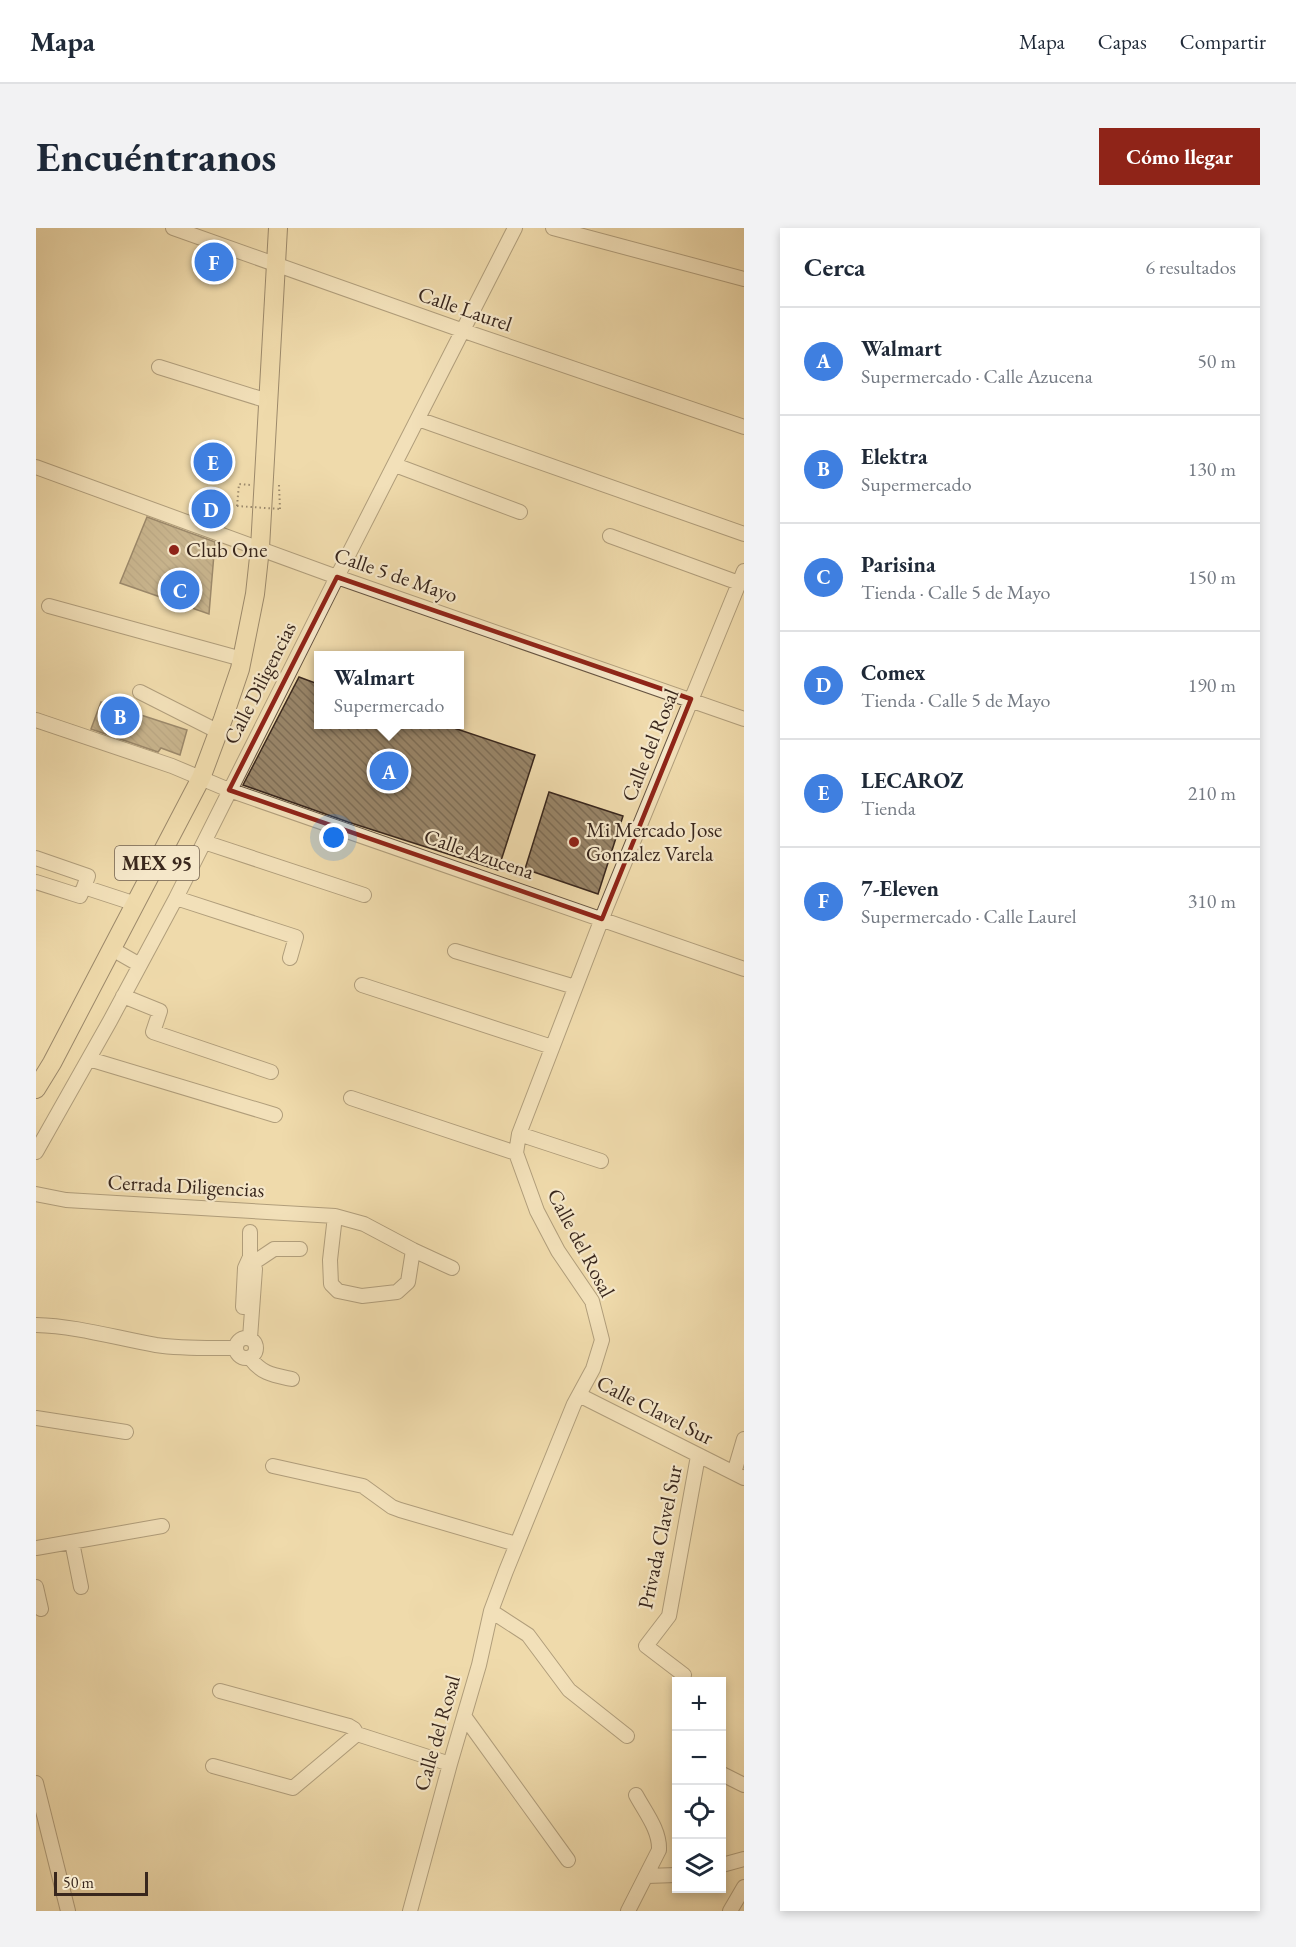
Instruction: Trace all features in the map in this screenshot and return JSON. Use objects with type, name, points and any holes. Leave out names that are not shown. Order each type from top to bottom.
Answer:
[{"type":"main road","name":"MEX 95","points":[[38,1081],[112,949],[201,778],[219,732],[242,659],[255,594],[260,548],[278,228]]},
{"type":"street","name":"Calle Laurel","points":[[173,228],[744,427]]},
{"type":"street","name":"Calle Diligencias","points":[[36,1152],[176,898],[515,228]]},
{"type":"street","points":[[554,228],[744,279]]},
{"type":"street","points":[[159,368],[268,401]]},
{"type":"street","points":[[418,419],[744,534]]},
{"type":"street","points":[[395,465],[520,512]]},
{"type":"street","name":"Calle 5 de Mayo","points":[[36,467],[337,577],[744,719]]},
{"type":"street","points":[[610,536],[742,577]]},
{"type":"street","name":"Calle del Rosal","points":[[410,1911],[492,1611],[516,1544],[579,1395],[593,1369],[602,1340],[592,1300],[558,1251],[537,1211],[516,1153],[519,1134],[690,699],[742,577]]},
{"type":"street","points":[[50,606],[242,659]]},
{"type":"street","points":[[140,692],[219,732]]},
{"type":"street","name":"Calle Azucena","points":[[36,720],[744,969]]},
{"type":"street","points":[[204,842],[364,895]]},
{"type":"street","points":[[36,858],[88,876],[80,896],[36,882]]},
{"type":"street","points":[[84,887],[136,904]]},
{"type":"street","points":[[176,898],[296,937],[290,958]]},
{"type":"street","points":[[112,949],[140,965]]},
{"type":"street","points":[[455,951],[575,987]]},
{"type":"street","points":[[362,985],[552,1047]]},
{"type":"street","points":[[123,996],[160,1011],[153,1032],[271,1072]]},
{"type":"street","points":[[89,1059],[275,1115]]},
{"type":"street","points":[[351,1098],[516,1153]]},
{"type":"street","points":[[519,1134],[601,1161]]},
{"type":"street","name":"Cerrada Diligencias","points":[[36,1194],[66,1200],[335,1216],[364,1224],[452,1268]]},
{"type":"street","points":[[335,1216],[330,1260],[331,1284],[338,1291],[362,1296],[397,1292],[408,1282],[413,1250]]},
{"type":"street","points":[[243,1342],[250,1232]]},
{"type":"street","points":[[249,1263],[274,1249],[300,1249]]},
{"type":"street","points":[[36,1325],[81,1329],[156,1345],[186,1348],[254,1341],[257,1348],[250,1358],[257,1367],[267,1374],[292,1379]]},
{"type":"street","name":"Calle Clavel Sur","points":[[579,1395],[739,1476]]},
{"type":"street","points":[[36,1418],[126,1432]]},
{"type":"street","points":[[739,1476],[744,1439]]},
{"type":"street","name":"Privada Clavel Sur","points":[[684,1676],[646,1646],[669,1616],[698,1456]]},
{"type":"street","points":[[273,1466],[363,1486],[392,1507],[516,1544]]},
{"type":"street","points":[[36,1548],[162,1526]]},
{"type":"street","points":[[72,1542],[81,1587]]},
{"type":"street","points":[[36,1587],[42,1610]]},
{"type":"street","points":[[492,1611],[528,1635],[569,1690],[627,1736]]},
{"type":"street","points":[[220,1691],[349,1726],[357,1734],[450,1764]]},
{"type":"street","points":[[464,1716],[568,1860]]},
{"type":"street","points":[[213,1766],[293,1788],[357,1734]]},
{"type":"street","points":[[726,1776],[744,1785]]},
{"type":"street","points":[[36,1783],[68,1911]]},
{"type":"street","points":[[628,1911],[659,1850],[660,1841],[636,1796]]},
{"type":"street","points":[[36,1833],[44,1817]]},
{"type":"street","points":[[726,1864],[744,1859]]},
{"type":"street","points":[[647,1876],[672,1875]]},
{"type":"street","points":[[730,1911],[744,1887]]},
{"type":"path","points":[[264,486],[239,484],[237,506],[280,509]]},
{"type":"highlighted area","points":[[337,577],[691,699],[602,919],[229,790]]},
{"type":"building","points":[[208,250],[227,257],[220,277],[199,269]]},
{"type":"building","points":[[202,496],[225,504],[224,523],[196,516]]},
{"type":"building","name":"Club One","points":[[147,517],[215,542],[209,614],[120,583]]},
{"type":"building","points":[[299,677],[314,683],[314,729],[457,729],[535,755],[498,870],[348,822],[243,785]]},
{"type":"building","points":[[101,702],[187,730],[180,755],[161,748],[158,752],[91,729]]},
{"type":"building","name":"Mi Mercado Jose Gonzalez Varela","points":[[549,792],[623,816],[598,894],[525,869]]},
{"type":"place","name":"7-Eleven","points":[[214,262]]},
{"type":"place","name":"LECAROZ","points":[[213,462]]},
{"type":"place","name":"Comex","points":[[211,509]]},
{"type":"place","name":"Club One","points":[[174,550]]},
{"type":"place","name":"Parisina","points":[[180,590]]},
{"type":"place","name":"Elektra","points":[[120,716]]},
{"type":"place","name":"Walmart","points":[[389,771]]},
{"type":"place","name":"Mi Mercado Jose Gonzalez Varela","points":[[574,842]]}]
